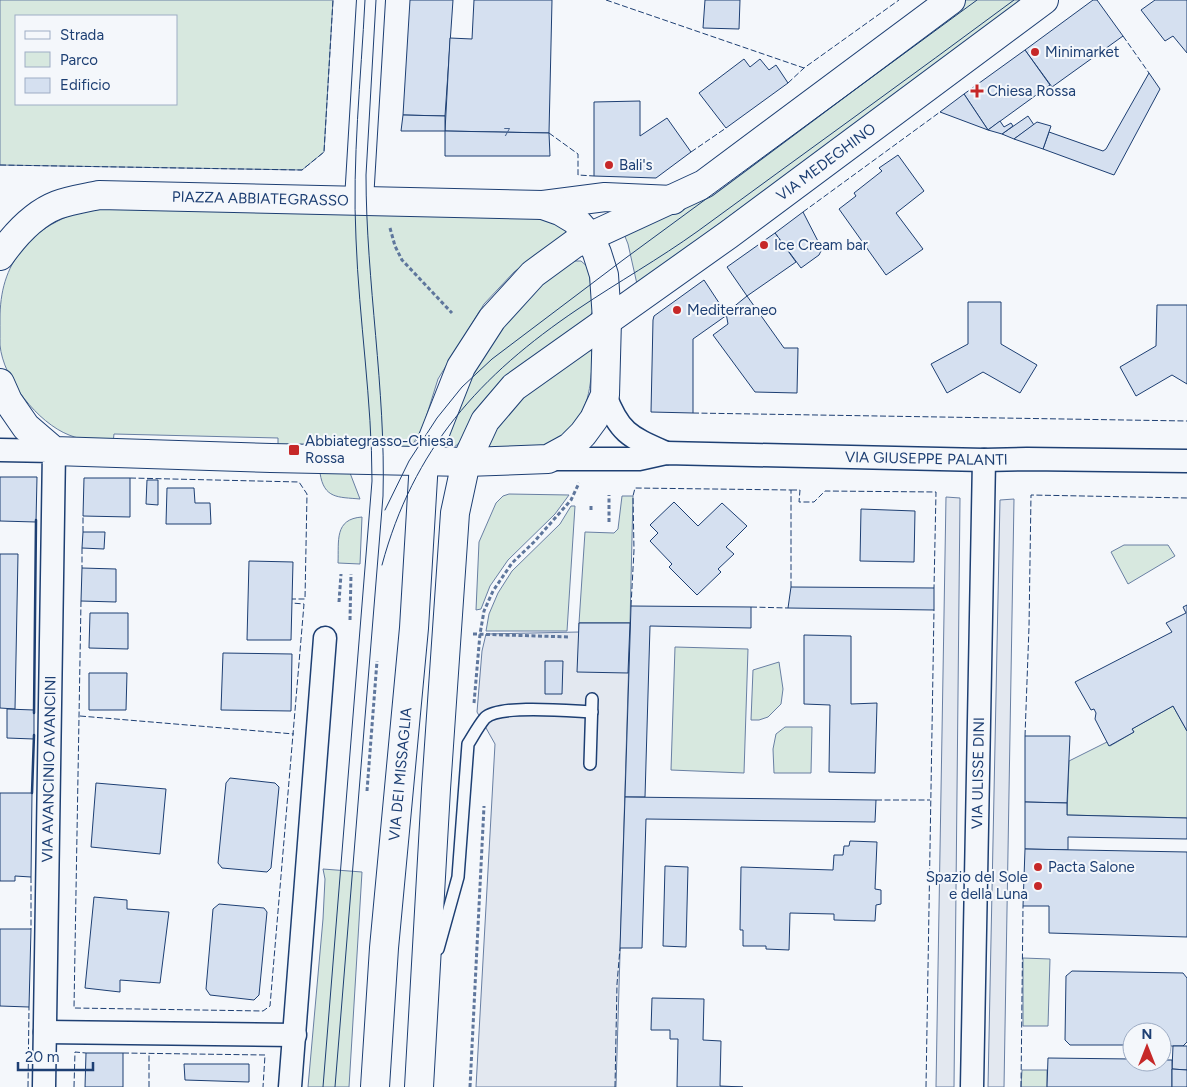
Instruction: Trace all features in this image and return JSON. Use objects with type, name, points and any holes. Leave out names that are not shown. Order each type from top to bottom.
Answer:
[{"type":"main road","points":[[359,200],[371,0]]},
{"type":"main road","points":[[424,461],[461,366],[492,320],[533,274],[574,244],[704,184],[951,0]]},
{"type":"main road","name":"VIA MEDEGHINO","points":[[608,320],[720,240],[1044,0]]},
{"type":"main road","name":"PIAZZA ABBIATEGRASSO","points":[[0,256],[10,241],[36,218],[56,206],[77,199],[99,195],[543,205],[604,197],[672,200]]},
{"type":"main road","name":"PIAZZA ABBIATEGRASSO","points":[[54,451],[466,462],[548,459],[570,447],[594,419],[604,395],[608,320],[604,275],[590,237],[575,220],[560,211],[543,205]]},
{"type":"main road","points":[[419,1087],[452,551],[455,513],[466,462],[485,421],[514,387],[608,320]]},
{"type":"main road","points":[[0,384],[26,427],[54,451]]},
{"type":"main road","name":"VIA DEI MISSAGLIA","points":[[375,1087],[386,928],[414,628],[424,461]]},
{"type":"street","name":"PIAZZA ABBIATEGRASSO","points":[[604,395],[612,415],[625,432],[666,453]]},
{"type":"street","name":"PIAZZA ABBIATEGRASSO","points":[[0,450],[54,451]]},
{"type":"street","name":"VIA AVANCINIO AVANCINI","points":[[44,1087],[54,451]]},
{"type":"street","name":"PIAZZA ABBIATEGRASSO","points":[[548,459],[638,459],[666,453]]},
{"type":"street","name":"VIA GIUSEPPE PALANTI","points":[[666,453],[984,460],[1187,461]]},
{"type":"street","name":"VIA ULISSE DINI","points":[[972,1087],[984,460]]},
{"type":"street","points":[[290,1087],[325,638]]},
{"type":"street","points":[[45,1032],[295,1035]]},
{"type":"lane","points":[[590,764],[592,699]]},
{"type":"lane","points":[[424,996],[458,877],[468,744],[486,717],[511,709],[592,712]]},
{"type":"path","points":[[389,225],[395,246],[402,260],[452,313]]},
{"type":"path","points":[[474,704],[480,634],[484,611],[493,591],[512,563],[534,542],[571,500],[582,478]]},
{"type":"path","points":[[609,495],[609,522]]},
{"type":"path","points":[[591,506],[591,512]]},
{"type":"path","points":[[339,602],[340,574]]},
{"type":"path","points":[[350,620],[352,574]]},
{"type":"path","points":[[470,634],[570,636]]},
{"type":"path","points":[[367,792],[377,661]]},
{"type":"path","points":[[470,1087],[484,805]]},
{"type":"green space","points":[[0,0],[333,0],[324,152],[302,170],[0,165]]},
{"type":"green space","points":[[965,0],[1024,0],[637,284],[624,234],[707,191]]},
{"type":"green space","points":[[97,205],[542,217],[568,231],[514,272],[484,304],[438,379],[423,427],[410,449],[278,447],[278,438],[114,434],[113,443],[75,437],[57,429],[46,421],[34,410],[15,385],[8,372],[0,345],[0,309],[3,290],[8,273],[17,256],[30,240],[47,227],[66,217]]},
{"type":"green space","points":[[575,261],[581,261],[589,268],[593,310],[589,319],[530,360],[501,383],[478,408],[466,433],[458,444],[447,449],[445,445],[467,382],[478,360],[502,327],[532,293],[562,267]]},
{"type":"green space","points":[[588,350],[592,351],[593,354],[587,399],[584,409],[571,427],[557,439],[544,445],[521,448],[487,448],[490,432],[531,389]]},
{"type":"green space","points":[[320,473],[350,473],[360,499],[333,495],[325,488]]},
{"type":"green space","points":[[509,494],[569,495],[555,514],[508,560],[490,586],[481,609],[476,610],[479,542],[496,503],[503,496]]},
{"type":"green space","points":[[622,496],[633,496],[630,623],[579,623],[585,532],[614,533],[618,529]]},
{"type":"green space","points":[[571,506],[575,506],[567,631],[486,631],[489,614],[498,593],[512,571],[560,524]]},
{"type":"green space","points":[[362,517],[360,564],[338,563],[339,539],[342,527],[353,519]]},
{"type":"green space","points":[[1124,545],[1168,545],[1175,556],[1128,584],[1111,552]]},
{"type":"green space","points":[[675,647],[748,649],[744,773],[671,770]]},
{"type":"green space","points":[[779,662],[783,689],[781,704],[768,717],[751,720],[753,670]]},
{"type":"green space","points":[[1173,706],[1187,731],[1187,818],[1067,815],[1069,761],[1107,742],[1110,746],[1134,732],[1132,729]]},
{"type":"green space","points":[[785,727],[812,727],[811,773],[774,773],[773,749],[776,734]]},
{"type":"green space","points":[[323,869],[362,872],[349,1087],[308,1087],[323,919],[325,879]]},
{"type":"green space","points":[[1023,958],[1050,959],[1048,1026],[1023,1026]]},
{"type":"green space","points":[[1022,1070],[1047,1070],[1047,1087],[1021,1087]]},
{"type":"shaded area","points":[[946,497],[960,498],[954,1087],[936,1087]]},
{"type":"shaded area","points":[[1014,499],[1004,1087],[988,1087],[1000,500]]},
{"type":"shaded area","points":[[579,623],[630,623],[616,1087],[476,1087],[495,744],[477,712],[482,651],[486,634],[579,632]]},
{"type":"building","points":[[410,0],[453,0],[445,116],[403,115]]},
{"type":"building","points":[[474,0],[552,0],[549,133],[445,131],[450,38],[472,39]]},
{"type":"building","points":[[705,0],[740,0],[739,29],[703,28]]},
{"type":"building","points":[[1093,0],[1097,0],[1123,36],[1052,87],[1025,50]]},
{"type":"building","points":[[1155,0],[1187,0],[1187,53],[1173,36],[1165,41],[1141,10]]},
{"type":"building","points":[[1025,50],[1050,85],[988,130],[964,94]]},
{"type":"building","points":[[744,59],[750,67],[760,59],[769,70],[776,65],[788,83],[726,128],[699,93]]},
{"type":"building","points":[[1149,73],[1160,89],[1114,175],[1043,149],[1049,132],[1103,151],[1106,149]]},
{"type":"building","points":[[964,94],[988,130],[940,112]]},
{"type":"building","points":[[640,101],[640,136],[667,118],[691,152],[656,178],[594,176],[594,102]]},
{"type":"building","points":[[403,115],[445,116],[445,131],[401,131]]},
{"type":"building","points":[[1028,116],[1034,125],[1014,139],[1002,134]]},
{"type":"building","points":[[1000,121],[1004,127],[1011,123],[1013,126],[1002,134],[988,130]]},
{"type":"building","points":[[1037,122],[1051,126],[1043,149],[1014,139]]},
{"type":"building","points":[[445,131],[549,133],[550,156],[445,156]]},
{"type":"building","points":[[898,155],[924,191],[896,213],[923,249],[886,275],[839,209],[856,196],[854,193],[882,171],[879,168]]},
{"type":"building","points":[[803,212],[822,249],[819,255],[801,268],[775,233]]},
{"type":"building","points":[[775,233],[796,262],[747,296],[727,267]]},
{"type":"building","points":[[704,280],[727,315],[693,339],[693,413],[651,412],[654,316]]},
{"type":"building","points":[[747,296],[784,348],[798,348],[797,393],[755,392],[713,335],[728,324],[726,313]]},
{"type":"building","points":[[968,302],[1001,302],[1001,344],[1037,365],[1020,393],[983,372],[947,393],[931,364],[968,344]]},
{"type":"building","points":[[1157,305],[1187,305],[1187,384],[1172,375],[1136,396],[1120,367],[1156,346]]},
{"type":"building","points":[[0,477],[37,477],[36,522],[0,521]]},
{"type":"building","points":[[84,478],[130,478],[130,517],[83,516]]},
{"type":"building","points":[[147,480],[158,480],[158,505],[146,504]]},
{"type":"building","points":[[167,488],[194,488],[195,503],[210,503],[211,524],[166,524]]},
{"type":"building","points":[[674,502],[698,526],[722,503],[747,526],[726,547],[734,554],[718,569],[721,572],[697,595],[669,567],[672,564],[650,541],[658,533],[650,525]]},
{"type":"building","points":[[861,509],[915,511],[914,562],[860,561]]},
{"type":"building","points":[[83,532],[105,532],[104,549],[82,548]]},
{"type":"building","points":[[0,554],[18,554],[15,709],[0,708]]},
{"type":"building","points":[[249,561],[293,562],[291,640],[247,640]]},
{"type":"building","points":[[82,568],[116,569],[116,602],[81,601]]},
{"type":"building","points":[[791,587],[934,588],[934,610],[788,608]]},
{"type":"building","points":[[1187,605],[1187,731],[1173,706],[1132,729],[1134,732],[1109,746],[1095,719],[1096,713],[1094,709],[1091,710],[1075,682],[1172,632],[1166,623],[1186,613],[1183,607]]},
{"type":"building","points":[[631,606],[751,607],[751,628],[650,626],[645,797],[625,797]]},
{"type":"building","points":[[90,613],[128,613],[128,649],[89,648]]},
{"type":"building","points":[[579,623],[630,623],[628,673],[577,672]]},
{"type":"building","points":[[804,635],[851,636],[851,704],[877,703],[875,773],[829,772],[830,705],[804,704]]},
{"type":"building","points":[[223,653],[292,654],[291,711],[221,710]]},
{"type":"building","points":[[545,661],[563,661],[562,694],[545,694]]},
{"type":"building","points":[[89,673],[127,673],[126,710],[89,710]]},
{"type":"building","points":[[7,709],[34,710],[34,739],[7,738]]},
{"type":"building","points":[[1025,736],[1070,736],[1067,803],[1025,802]]},
{"type":"building","points":[[230,778],[275,783],[279,787],[271,868],[267,872],[222,868],[218,863],[226,783]]},
{"type":"building","points":[[96,783],[166,789],[160,854],[91,847]]},
{"type":"building","points":[[0,793],[32,793],[31,877],[15,876],[15,881],[0,881]]},
{"type":"building","points":[[625,797],[876,800],[875,822],[646,819],[642,948],[620,948]]},
{"type":"building","points":[[1025,802],[1067,803],[1067,815],[1187,818],[1187,839],[1068,837],[1068,850],[1025,849]]},
{"type":"building","points":[[850,841],[877,842],[875,889],[881,890],[881,904],[876,905],[875,921],[834,920],[834,914],[790,913],[789,950],[766,949],[766,946],[743,946],[743,930],[740,930],[741,867],[833,870],[834,855],[843,855],[844,846],[849,846]]},
{"type":"building","points":[[1025,849],[1187,852],[1187,937],[1049,933],[1049,906],[1023,906]]},
{"type":"building","points":[[665,866],[688,867],[686,947],[663,946]]},
{"type":"building","points":[[94,897],[127,900],[127,909],[169,912],[160,983],[120,980],[120,992],[85,988]]},
{"type":"building","points":[[219,904],[264,908],[267,912],[259,995],[254,1000],[210,995],[206,989],[213,909]]},
{"type":"building","points":[[0,929],[31,929],[29,1007],[0,1006]]},
{"type":"building","points":[[1072,971],[1183,973],[1187,978],[1187,1042],[1183,1046],[1172,1046],[1172,1022],[1122,1022],[1122,1045],[1070,1045],[1065,1040],[1066,976]]},
{"type":"building","points":[[652,998],[704,999],[703,1040],[721,1041],[720,1086],[743,1087],[677,1087],[678,1039],[670,1039],[670,1030],[651,1030]]},
{"type":"building","points":[[1173,1046],[1187,1046],[1187,1070],[1172,1069]]},
{"type":"building","points":[[86,1053],[123,1053],[123,1087],[85,1087]]},
{"type":"building","points":[[1048,1058],[1122,1059],[1122,1072],[1172,1072],[1172,1087],[1047,1087]]},
{"type":"building","points":[[184,1064],[249,1064],[249,1082],[185,1080]]},
{"type":"building","points":[[1172,1069],[1187,1070],[1187,1087],[1172,1087]]},
{"type":"tram line","points":[[323,1087],[372,481],[370,420],[355,209],[356,149],[365,0]]},
{"type":"tram line","points":[[335,1087],[383,496],[382,416],[369,255],[366,175],[376,0]]},
{"type":"tram line","points":[[385,510],[409,461],[437,418],[462,387],[492,359],[623,260],[977,0]]},
{"type":"tram line","points":[[382,565],[395,523],[412,485],[432,450],[455,418],[481,388],[510,361],[578,309],[698,231],[1014,0]]},
{"type":"fence","points":[[0,165],[302,170],[324,152],[333,0]]},
{"type":"fence","points":[[606,0],[804,68]]},
{"type":"fence","points":[[788,83],[804,68],[899,0]]},
{"type":"fence","points":[[1123,36],[1149,73]]},
{"type":"fence","points":[[803,212],[940,112]]},
{"type":"fence","points":[[691,152],[726,128]]},
{"type":"fence","points":[[549,133],[578,154],[578,175],[594,176]]},
{"type":"fence","points":[[693,413],[1187,421]]},
{"type":"fence","points":[[130,478],[299,482],[307,494],[305,599],[292,599]]},
{"type":"fence","points":[[631,606],[634,550],[633,496],[635,488],[791,490],[791,587]]},
{"type":"fence","points":[[791,490],[800,490],[799,502],[814,502],[825,491],[936,492],[934,588]]},
{"type":"fence","points":[[1025,736],[1031,495],[1187,498]]},
{"type":"fence","points":[[83,516],[83,532]]},
{"type":"fence","points":[[82,548],[82,568]]},
{"type":"fence","points":[[81,601],[74,1008],[263,1011],[270,1006],[304,604],[292,603]]},
{"type":"fence","points":[[751,607],[788,608]]},
{"type":"fence","points":[[926,1087],[934,610]]},
{"type":"fence","points":[[80,716],[294,734]]},
{"type":"fence","points":[[876,800],[930,800]]},
{"type":"fence","points":[[31,877],[31,929]]},
{"type":"fence","points":[[1021,1087],[1023,906]]},
{"type":"fence","points":[[615,1087],[617,984],[620,948]]},
{"type":"fence","points":[[28,1087],[29,1007]]},
{"type":"fence","points":[[74,1087],[75,1052],[86,1053]]},
{"type":"fence","points":[[123,1053],[265,1055],[263,1087]]},
{"type":"fence","points":[[149,1053],[149,1087]]},
{"type":"wall","points":[[34,713],[36,520]]},
{"type":"wall","points":[[32,793],[34,735]]},
{"type":"place","name":"Minimarket","points":[[1035,52]]},
{"type":"place","name":"Chiesa Rossa","points":[[977,91]]},
{"type":"place","name":"Bali's","points":[[609,165]]},
{"type":"place","name":"Ice Cream bar","points":[[764,245]]},
{"type":"place","name":"Mediterraneo","points":[[677,310]]},
{"type":"place","name":"Abbiategrasso-Chiesa Rossa","points":[[294,450]]},
{"type":"place","name":"Pacta Salone","points":[[1038,867]]},
{"type":"place","name":"Spazio del Sole e della Luna","points":[[1038,886]]}]
